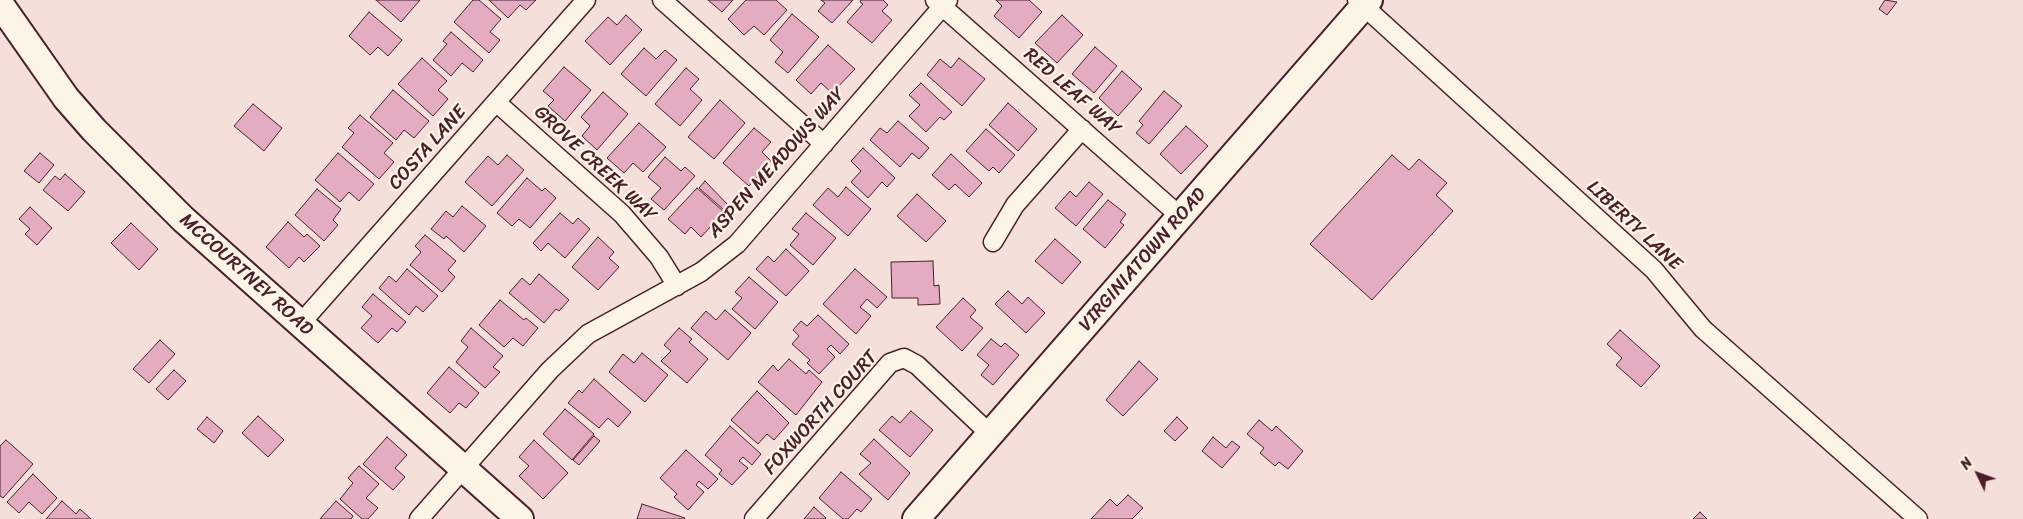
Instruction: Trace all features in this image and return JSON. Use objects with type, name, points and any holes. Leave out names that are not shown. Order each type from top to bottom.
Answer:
[{"type":"street","name":"COSTA LANE","points":[[301,323],[586,0]]},
{"type":"street","points":[[662,0],[824,144]]},
{"type":"street","name":"ASPEN MEADOWS WAY","points":[[419,519],[550,370],[588,334],[606,322],[677,286],[720,259],[737,244],[824,144],[942,2]]},
{"type":"street","name":"RED LEAF WAY","points":[[942,2],[1181,217]]},
{"type":"street","name":"VIRGINIATOWN ROAD","points":[[916,519],[1181,217],[1363,2]]},
{"type":"street","name":"LIBERTY LANE","points":[[1363,2],[1654,270],[1703,329],[1918,519]]},
{"type":"street","name":"MCCOURTNEY ROAD","points":[[0,4],[66,98],[94,130],[183,219],[520,519]]},
{"type":"street","name":"GROVE CREEK WAY","points":[[496,102],[622,214],[659,257],[677,286]]},
{"type":"street","points":[[993,242],[1015,206],[1082,129]]},
{"type":"street","name":"FOXWORTH COURT","points":[[754,519],[890,363],[904,358],[917,365],[990,434]]},
{"type":"building","points":[[376,0],[420,0],[401,22]]},
{"type":"building","points":[[473,0],[479,0],[501,19],[490,32],[500,40],[489,53],[454,22]]},
{"type":"building","points":[[489,0],[536,0],[526,10],[520,5],[508,18]]},
{"type":"building","points":[[708,0],[733,0],[722,12]]},
{"type":"building","points":[[746,0],[776,0],[787,10],[764,35],[754,26],[744,35],[728,19]]},
{"type":"building","points":[[821,0],[853,0],[832,23],[818,11],[825,3]]},
{"type":"building","points":[[861,0],[883,0],[888,5],[882,11],[892,20],[872,43],[847,22],[863,4],[860,2]]},
{"type":"building","points":[[996,0],[1029,0],[1042,12],[1019,38],[994,16],[1002,6]]},
{"type":"building","points":[[1885,0],[1897,2],[1887,15],[1879,9]]},
{"type":"building","points":[[369,12],[402,40],[388,56],[378,47],[370,55],[349,36]]},
{"type":"building","points":[[792,14],[819,37],[788,73],[775,62],[783,52],[770,40]]},
{"type":"building","points":[[626,15],[642,30],[610,65],[585,41],[608,17],[617,25]]},
{"type":"building","points":[[1062,15],[1083,35],[1057,63],[1035,43]]},
{"type":"building","points":[[451,32],[483,60],[473,72],[462,63],[451,76],[433,60],[447,44],[443,41]]},
{"type":"building","points":[[828,45],[855,69],[832,93],[821,83],[811,94],[796,80]]},
{"type":"building","points":[[1095,47],[1117,66],[1094,93],[1072,74]]},
{"type":"building","points":[[644,48],[656,59],[665,50],[677,60],[646,96],[621,74]]},
{"type":"building","points":[[422,58],[447,81],[438,90],[448,99],[433,116],[398,84]]},
{"type":"building","points":[[959,58],[985,79],[962,106],[927,75],[940,59],[951,68]]},
{"type":"building","points":[[564,67],[591,90],[565,121],[548,106],[554,100],[543,91]]},
{"type":"building","points":[[686,68],[699,79],[690,89],[702,100],[680,126],[655,104]]},
{"type":"building","points":[[1122,71],[1142,89],[1118,116],[1099,98]]},
{"type":"building","points":[[921,83],[952,112],[944,120],[940,117],[926,132],[909,116],[920,105],[909,95]]},
{"type":"building","points":[[393,90],[429,121],[414,138],[404,130],[396,140],[370,117]]},
{"type":"building","points":[[1164,91],[1182,106],[1149,144],[1136,133],[1143,125],[1139,121]]},
{"type":"building","points":[[603,92],[628,114],[597,150],[582,136],[590,126],[581,117]]},
{"type":"building","points":[[720,100],[745,123],[714,159],[688,137]]},
{"type":"building","points":[[1008,103],[1037,129],[1018,151],[989,125]]},
{"type":"building","points":[[253,104],[282,128],[264,151],[234,126]]},
{"type":"building","points":[[360,115],[393,143],[384,153],[394,162],[379,179],[342,147],[354,133],[348,128]]},
{"type":"building","points":[[898,121],[929,148],[919,159],[912,153],[900,167],[870,140],[880,128],[887,133]]},
{"type":"building","points":[[639,123],[666,147],[643,172],[633,163],[624,173],[607,158]]},
{"type":"building","points":[[1186,126],[1208,146],[1181,174],[1160,154]]},
{"type":"building","points":[[754,128],[771,142],[762,152],[771,161],[749,186],[723,163]]},
{"type":"building","points":[[986,129],[1015,155],[999,173],[993,167],[989,171],[966,151]]},
{"type":"building","points":[[863,148],[895,178],[887,187],[882,182],[868,198],[851,182],[861,171],[851,161]]},
{"type":"building","points":[[40,153],[54,165],[39,183],[24,171]]},
{"type":"building","points":[[338,153],[374,184],[359,201],[349,192],[340,202],[315,180]]},
{"type":"building","points":[[951,154],[982,183],[969,197],[955,184],[949,190],[932,175]]},
{"type":"building","points":[[507,155],[524,170],[492,206],[465,182],[488,156],[498,165]]},
{"type":"building","points":[[1392,155],[1409,170],[1419,159],[1447,183],[1436,195],[1453,211],[1372,300],[1310,244]]},
{"type":"building","points":[[665,157],[681,171],[685,167],[695,176],[664,210],[651,199],[661,188],[648,177]]},
{"type":"building","points":[[65,174],[85,192],[68,211],[43,190],[55,176],[60,180]]},
{"type":"building","points":[[527,178],[542,191],[545,188],[556,198],[530,228],[519,219],[512,226],[497,213]]},
{"type":"building","points":[[705,181],[728,205],[724,210],[699,188]]},
{"type":"building","points":[[1089,182],[1103,194],[1076,226],[1055,208],[1070,191],[1076,197]]},
{"type":"building","points":[[846,187],[871,209],[848,236],[813,205],[828,188],[838,197]]},
{"type":"building","points":[[697,188],[724,212],[701,237],[691,227],[685,234],[668,219]]},
{"type":"building","points":[[317,189],[341,209],[333,220],[338,225],[324,241],[295,215]]},
{"type":"building","points":[[917,194],[946,221],[926,242],[897,216]]},
{"type":"building","points":[[1108,200],[1126,214],[1120,222],[1124,225],[1105,248],[1083,229]]},
{"type":"building","points":[[462,206],[486,226],[464,252],[446,236],[444,239],[431,229],[446,211],[453,217]]},
{"type":"building","points":[[30,207],[52,228],[37,245],[25,234],[30,229],[19,219]]},
{"type":"building","points":[[560,213],[573,224],[578,218],[590,229],[565,258],[548,243],[541,251],[533,243]]},
{"type":"building","points":[[806,213],[836,238],[813,265],[790,245],[799,234],[792,229]]},
{"type":"building","points":[[288,222],[304,237],[307,234],[320,246],[304,262],[299,257],[289,268],[266,247]]},
{"type":"building","points":[[131,223],[158,249],[139,270],[111,243]]},
{"type":"building","points":[[425,235],[456,261],[448,270],[455,277],[442,292],[410,265],[421,252],[415,246]]},
{"type":"building","points":[[598,237],[614,252],[609,258],[619,267],[598,290],[572,267]]},
{"type":"building","points":[[1055,239],[1081,262],[1062,284],[1035,261]]},
{"type":"building","points":[[786,249],[809,271],[786,296],[756,269],[768,256],[774,262]]},
{"type":"building","points":[[933,261],[934,286],[939,285],[940,304],[918,305],[918,298],[892,298],[891,262]]},
{"type":"building","points":[[407,269],[438,296],[423,312],[416,306],[409,315],[379,288],[389,276],[396,282]]},
{"type":"building","points":[[855,269],[887,297],[877,308],[867,299],[860,307],[871,316],[856,334],[823,304]]},
{"type":"building","points":[[539,274],[569,300],[559,311],[556,309],[544,323],[509,293],[522,278],[530,285]]},
{"type":"building","points":[[749,277],[778,302],[755,329],[732,309],[742,298],[735,292]]},
{"type":"building","points":[[1008,291],[1022,304],[1028,297],[1045,313],[1026,333],[995,304]]},
{"type":"building","points":[[373,294],[406,322],[397,332],[392,328],[378,343],[361,328],[372,316],[362,307]]},
{"type":"building","points":[[963,298],[976,310],[970,317],[983,328],[962,351],[936,327]]},
{"type":"building","points":[[500,300],[524,320],[526,318],[538,328],[523,346],[513,338],[504,347],[479,325]]},
{"type":"building","points":[[725,310],[751,333],[728,360],[691,328],[706,311],[716,320]]},
{"type":"building","points":[[818,315],[849,344],[840,354],[831,345],[827,349],[835,357],[819,374],[807,363],[810,360],[792,344],[799,336],[793,330],[801,321],[807,326]]},
{"type":"building","points":[[471,328],[503,356],[493,367],[500,372],[485,388],[456,362],[468,347],[461,341]]},
{"type":"building","points":[[679,328],[692,339],[689,342],[708,359],[687,383],[661,361],[671,351],[664,345]]},
{"type":"building","points":[[1620,330],[1660,366],[1641,387],[1616,365],[1622,358],[1607,344]]},
{"type":"building","points":[[991,339],[1001,347],[1005,343],[1019,355],[993,385],[981,375],[989,365],[977,355]]},
{"type":"building","points":[[160,340],[175,354],[149,383],[133,369]]},
{"type":"building","points":[[642,353],[668,375],[645,402],[609,372],[623,354],[634,363]]},
{"type":"building","points":[[789,359],[806,374],[809,370],[822,382],[796,415],[758,382],[773,365],[778,371]]},
{"type":"building","points":[[1139,361],[1158,379],[1123,416],[1106,400]]},
{"type":"building","points":[[449,367],[479,393],[466,408],[459,403],[450,413],[427,393]]},
{"type":"building","points":[[174,370],[186,381],[168,400],[156,389]]},
{"type":"building","points":[[594,379],[631,412],[618,427],[608,418],[599,428],[568,403],[579,390],[582,393]]},
{"type":"building","points":[[757,391],[789,423],[774,440],[767,434],[758,444],[731,420]]},
{"type":"building","points":[[565,409],[594,434],[572,460],[543,434]]},
{"type":"building","points":[[911,411],[933,430],[910,457],[879,430],[892,416],[900,423]]},
{"type":"building","points":[[258,416],[284,440],[268,457],[242,433]]},
{"type":"building","points":[[207,417],[223,431],[214,443],[197,429]]},
{"type":"building","points":[[1177,417],[1188,428],[1175,441],[1164,431]]},
{"type":"building","points":[[1259,420],[1272,431],[1276,426],[1303,451],[1288,469],[1279,462],[1275,466],[1260,453],[1264,448],[1247,434]]},
{"type":"building","points":[[730,426],[761,454],[752,465],[743,457],[739,461],[748,468],[732,485],[719,474],[722,470],[705,455]]},
{"type":"building","points":[[594,436],[600,441],[579,465],[573,460]]},
{"type":"building","points":[[387,437],[407,455],[395,468],[405,477],[393,490],[363,464]]},
{"type":"building","points":[[1213,437],[1226,448],[1232,441],[1240,447],[1222,468],[1202,451]]},
{"type":"building","points":[[874,439],[910,473],[888,500],[859,474],[871,463],[860,454]]},
{"type":"building","points":[[6,440],[33,464],[3,498],[0,496],[0,446]]},
{"type":"building","points":[[534,440],[568,473],[543,499],[519,476],[529,466],[519,457]]},
{"type":"building","points":[[686,450],[718,479],[708,489],[699,481],[696,485],[704,492],[688,510],[674,497],[677,494],[660,478]]},
{"type":"building","points":[[359,466],[379,484],[366,498],[378,508],[368,519],[362,519],[340,499],[353,483],[348,478]]},
{"type":"building","points":[[841,472],[872,499],[861,512],[857,509],[848,519],[843,519],[819,498]]},
{"type":"building","points":[[33,474],[57,498],[42,514],[29,502],[19,513],[7,502]]},
{"type":"building","points":[[1128,495],[1143,508],[1132,519],[1091,519],[1110,499],[1117,506]]},
{"type":"building","points":[[62,501],[76,514],[80,509],[91,519],[46,519]]},
{"type":"building","points":[[336,501],[353,516],[351,519],[320,519]]},
{"type":"building","points":[[642,504],[685,518],[637,519]]},
{"type":"building","points":[[814,507],[826,518],[825,519],[804,519]]},
{"type":"building","points":[[1700,512],[1707,519],[1693,519]]}]
